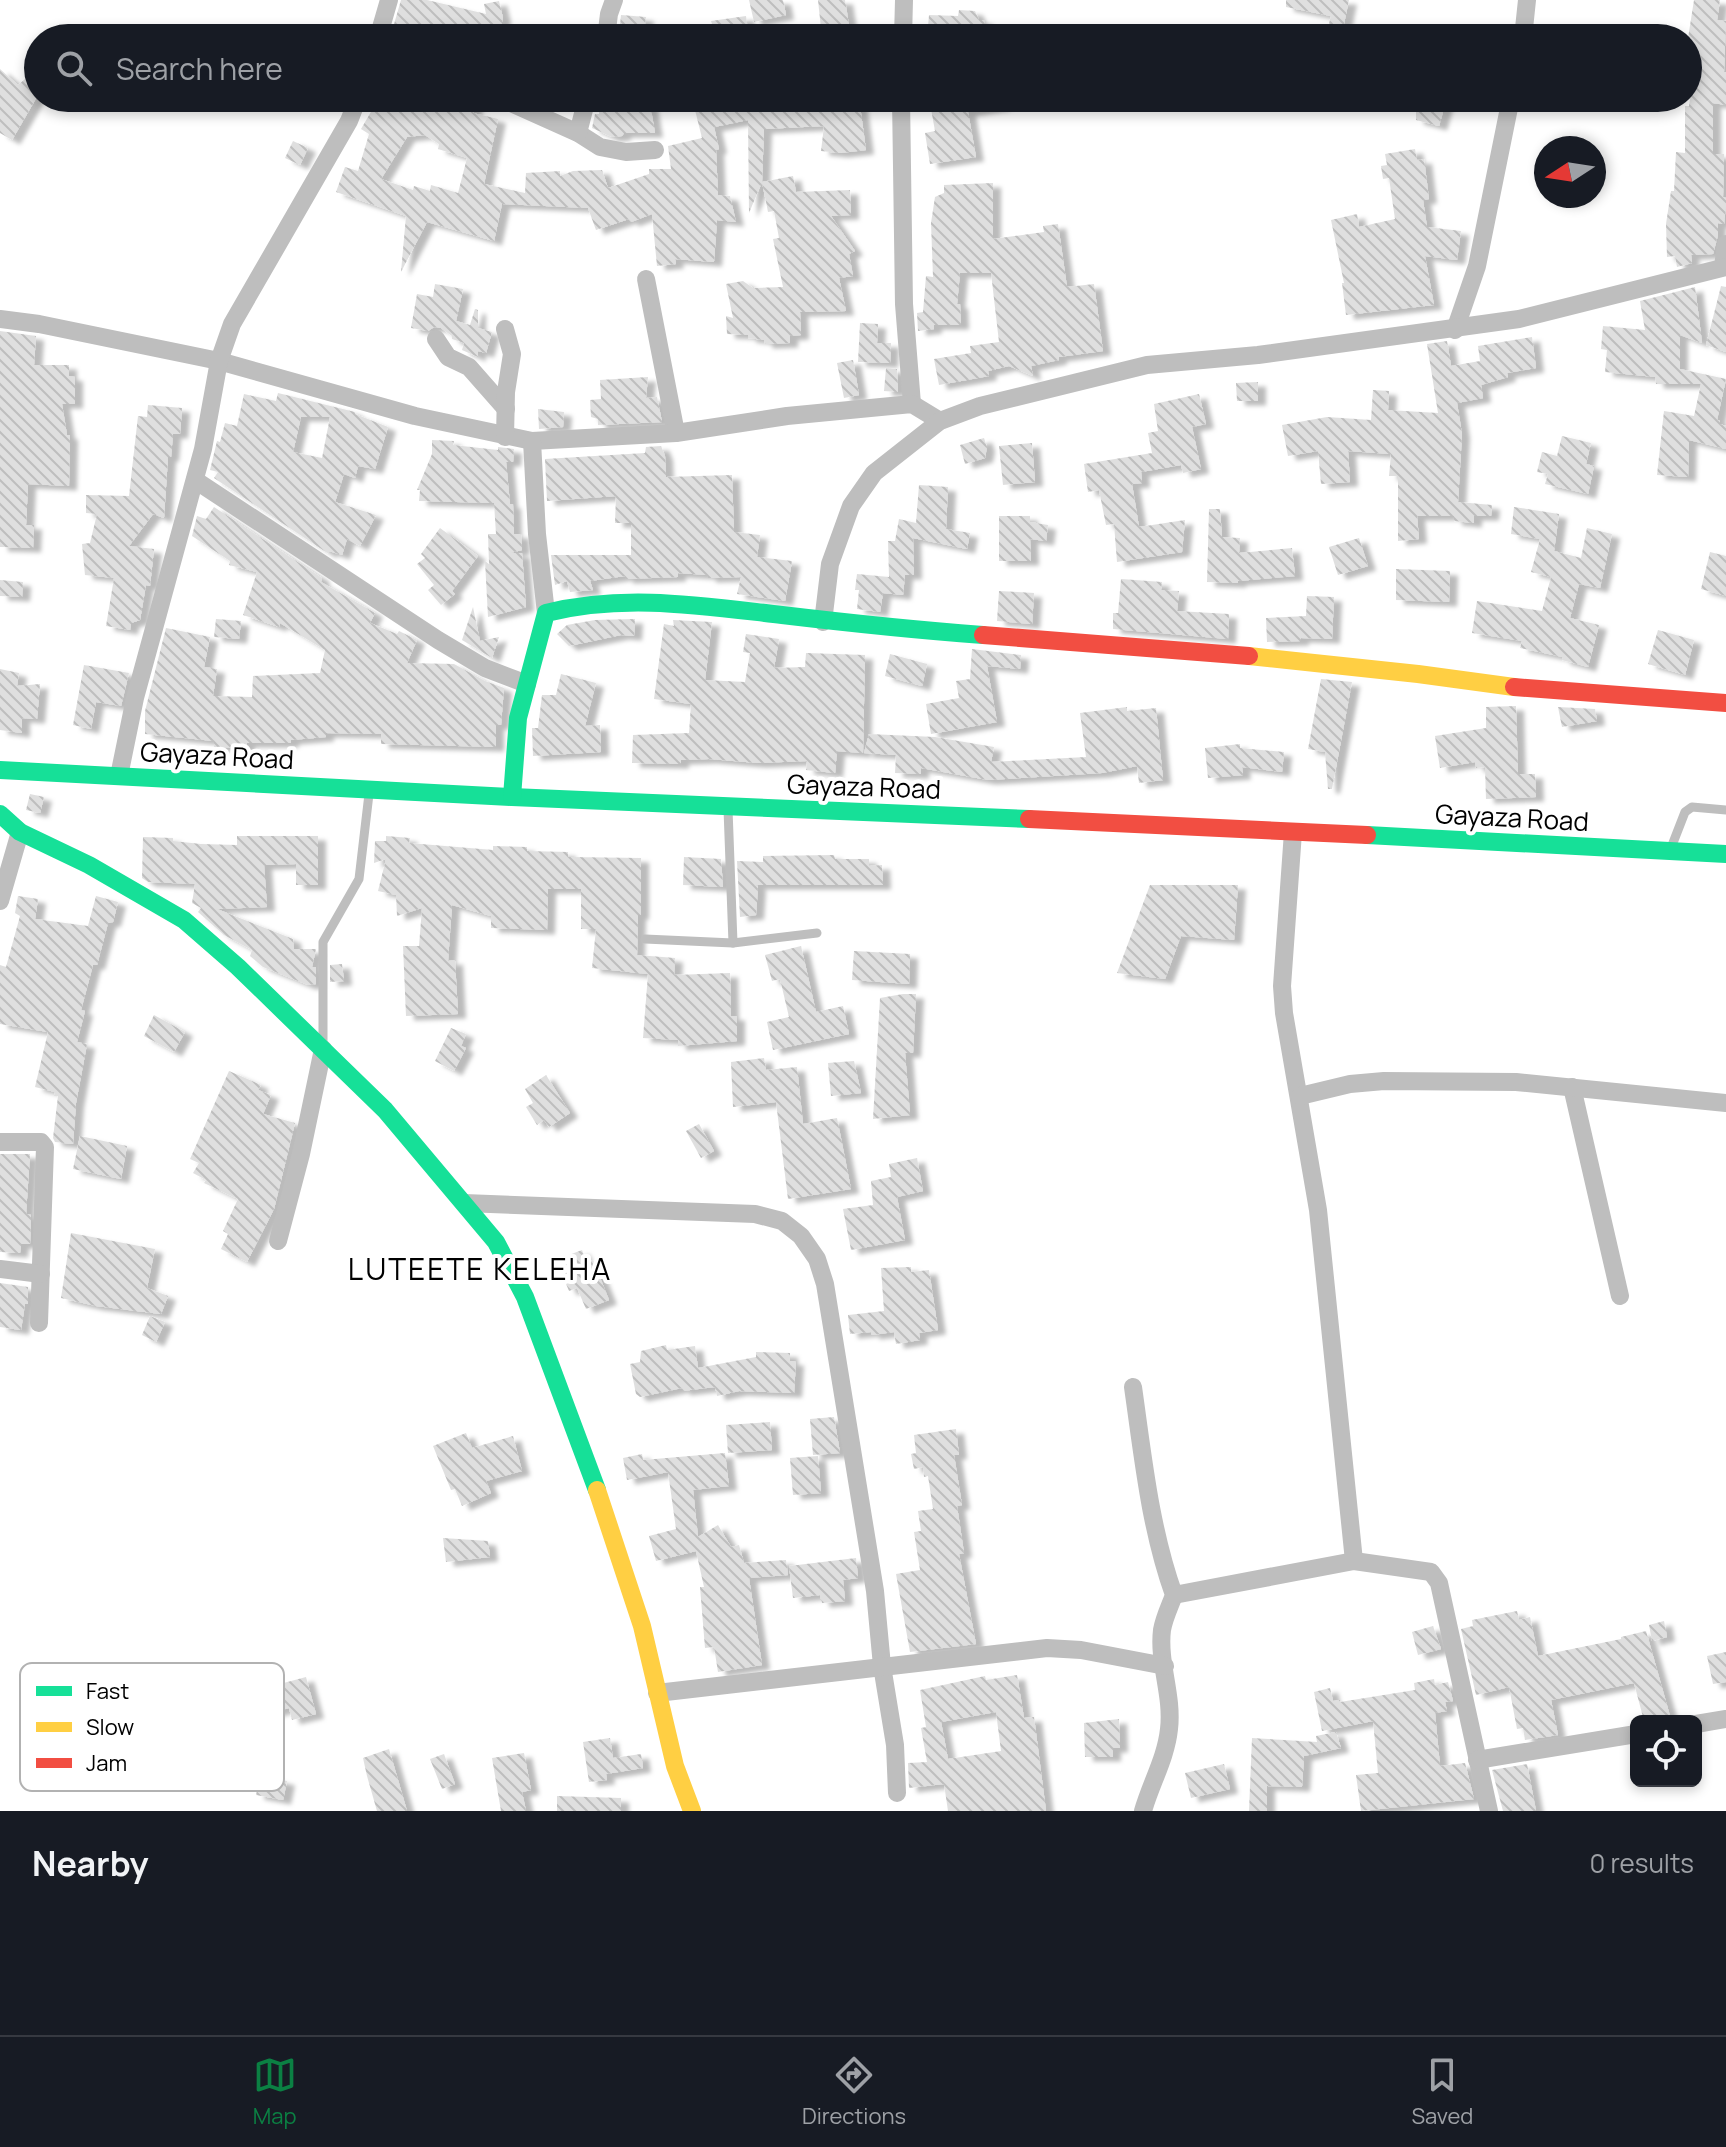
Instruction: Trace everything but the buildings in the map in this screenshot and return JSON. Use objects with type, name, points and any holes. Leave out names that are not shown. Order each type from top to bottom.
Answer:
[{"type":"street","points":[[382,24],[389,0]]},
{"type":"street","points":[[609,24],[614,0]]},
{"type":"street","points":[[903,24],[904,0]]},
{"type":"street","points":[[1524,24],[1527,0]]},
{"type":"street","points":[[119,776],[135,698],[203,449],[219,361],[232,324],[353,112]]},
{"type":"street","points":[[531,112],[578,133],[600,147],[626,152],[655,150]]},
{"type":"street","points":[[578,133],[583,112]]},
{"type":"street","points":[[901,112],[904,304],[912,404]]},
{"type":"street","points":[[1455,330],[1477,266],[1508,112]]},
{"type":"street","points":[[823,622],[830,564],[851,506],[874,473],[940,421],[980,406],[1147,365],[1258,355],[1519,319],[1724,267],[1726,244]]},
{"type":"street","points":[[646,279],[676,433]]},
{"type":"street","points":[[0,319],[39,324],[219,361],[415,416],[532,441],[676,433],[787,416],[912,404],[940,421]]},
{"type":"street","points":[[505,329],[512,354],[505,437]]},
{"type":"street","points":[[436,339],[448,357],[469,367],[506,409]]},
{"type":"street","points":[[512,797],[518,718],[546,613],[537,534],[532,441]]},
{"type":"street","points":[[195,480],[438,640],[485,668],[527,684]]},
{"type":"street","points":[[546,613],[574,606],[659,601],[823,622],[1202,651],[1518,688],[1726,703]]},
{"type":"street","name":"Gayaza Road","points":[[0,770],[1726,854]]},
{"type":"street","points":[[0,814],[20,832],[89,865],[184,920],[238,967],[385,1110],[496,1242],[525,1297],[548,1355],[633,1598],[675,1766],[692,1811]]},
{"type":"street","points":[[0,901],[20,832]]},
{"type":"street","points":[[1293,832],[1282,986],[1284,1013],[1318,1210],[1354,1561]]},
{"type":"street","points":[[278,1241],[301,1154],[323,1049]]},
{"type":"street","points":[[1300,1096],[1350,1084],[1384,1081],[1516,1082],[1726,1103]]},
{"type":"street","points":[[1572,1087],[1620,1296]]},
{"type":"street","points":[[0,1142],[41,1142],[45,1147],[39,1323]]},
{"type":"street","points":[[464,1203],[755,1214],[782,1221],[801,1236],[817,1259],[825,1284],[860,1490],[895,1745],[897,1793]]},
{"type":"street","points":[[0,1269],[41,1274]]},
{"type":"street","points":[[1133,1387],[1151,1517],[1174,1595],[1163,1626],[1170,1727],[1166,1749],[1143,1811]]},
{"type":"street","points":[[1174,1595],[1354,1561],[1431,1572],[1439,1583],[1489,1811]]},
{"type":"street","points":[[657,1693],[1047,1648],[1081,1650],[1165,1666]]},
{"type":"street","points":[[1702,1723],[1726,1719]]},
{"type":"street","points":[[1477,1760],[1630,1735]]},
{"type":"lane","points":[[323,1049],[323,942],[359,879],[369,790]]},
{"type":"lane","points":[[728,806],[733,943]]},
{"type":"lane","points":[[1670,851],[1685,812],[1692,807],[1726,810]]},
{"type":"lane","points":[[645,939],[733,943],[817,933]]},
{"type":"traffic: fast","points":[[512,797],[518,718],[546,613],[605,604],[664,603],[983,635]]},
{"type":"traffic: fast","points":[[0,770],[512,797],[1029,819]]},
{"type":"traffic: fast","points":[[0,814],[20,832],[89,865],[184,920],[238,967],[385,1110],[496,1242],[525,1297],[597,1490]]},
{"type":"traffic: fast","points":[[1367,835],[1726,854]]},
{"type":"traffic: slow","points":[[1249,656],[1514,687]]},
{"type":"traffic: slow","points":[[597,1490],[642,1626],[675,1766],[692,1811]]},
{"type":"traffic: jam","points":[[983,635],[1249,656]]},
{"type":"traffic: jam","points":[[1514,687],[1726,703]]},
{"type":"traffic: jam","points":[[1029,819],[1367,835]]},
{"type":"district","name":"LUTEETE KELEHA","points":[[480,1268]]}]
